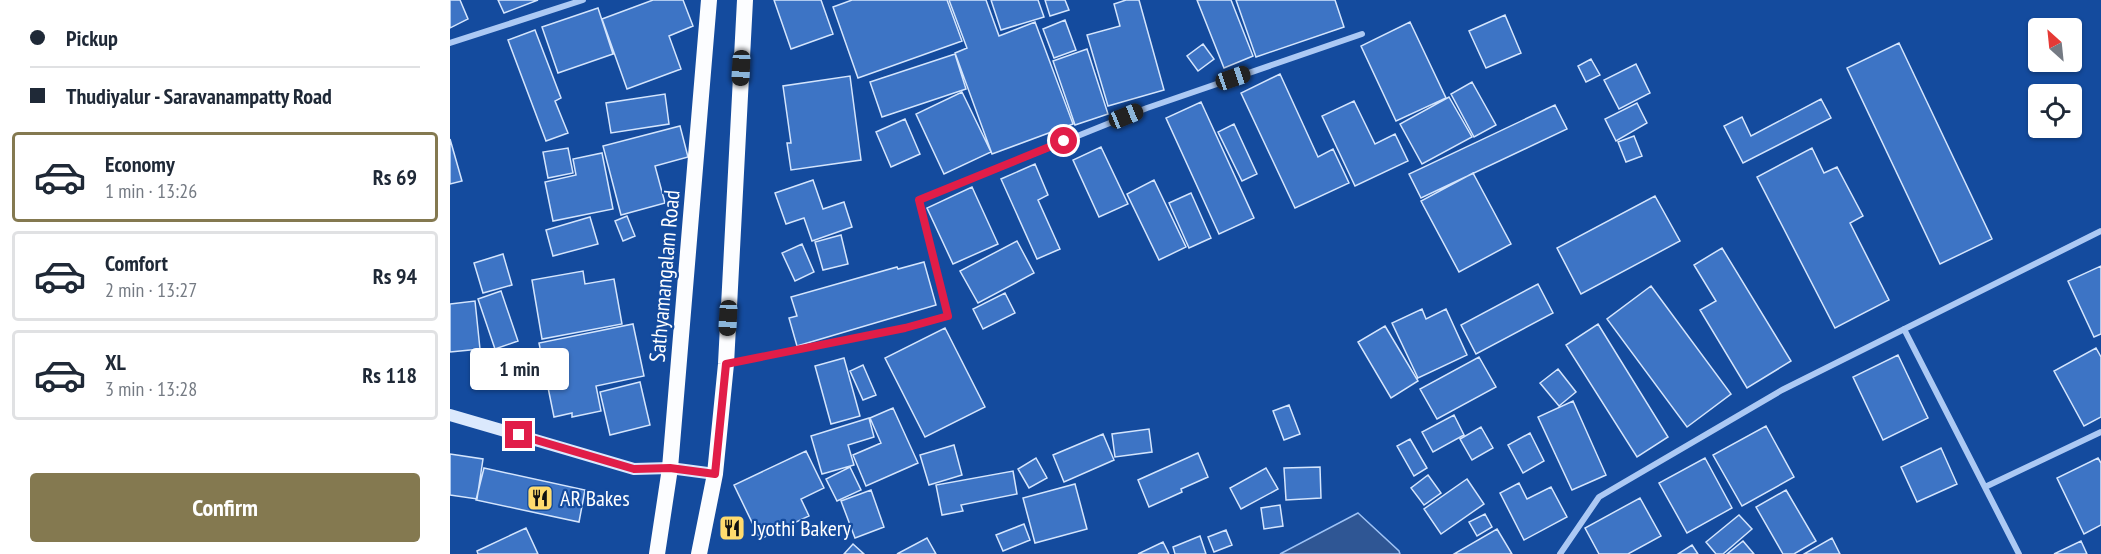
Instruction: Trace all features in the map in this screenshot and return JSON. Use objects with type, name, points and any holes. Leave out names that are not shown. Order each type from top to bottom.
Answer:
[{"type":"highway","name":"Sathyamangalam Road","points":[[657,554],[670,468],[709,0]]},
{"type":"highway","points":[[699,554],[715,474],[726,364],[745,0]]},
{"type":"main road","points":[[450,415],[634,469],[670,468],[715,474]]},
{"type":"street","points":[[450,43],[583,0]]},
{"type":"street","points":[[726,364],[905,328],[948,316],[919,200],[1147,108],[1362,34]]},
{"type":"street","points":[[1560,554],[1599,496],[1782,390],[2101,231]]},
{"type":"street","points":[[1904,329],[2019,554]]},
{"type":"street","points":[[1985,487],[2101,432]]},
{"type":"water","points":[[1358,513],[1400,554],[1280,554]]},
{"type":"building","points":[[450,0],[460,0],[468,19],[450,28]]},
{"type":"building","points":[[498,0],[538,0],[504,13]]},
{"type":"building","points":[[653,0],[683,0],[693,26],[669,36],[681,69],[627,89],[602,19]]},
{"type":"building","points":[[774,0],[821,0],[833,34],[791,49]]},
{"type":"building","points":[[852,0],[947,0],[962,41],[858,78],[833,7]]},
{"type":"building","points":[[949,0],[986,0],[999,36],[1035,22],[1073,124],[992,154],[955,53],[967,48]]},
{"type":"building","points":[[991,0],[1038,0],[1044,17],[1001,30]]},
{"type":"building","points":[[1045,0],[1065,0],[1069,10],[1050,16]]},
{"type":"building","points":[[1126,0],[1139,0],[1164,90],[1108,106],[1087,35],[1120,26],[1114,4]]},
{"type":"building","points":[[1197,0],[1231,0],[1253,56],[1224,68]]},
{"type":"building","points":[[1236,0],[1335,0],[1344,27],[1256,57]]},
{"type":"building","points":[[598,8],[613,54],[558,73],[542,27]]},
{"type":"building","points":[[1505,15],[1521,53],[1486,68],[1469,31]]},
{"type":"building","points":[[1065,20],[1076,50],[1054,58],[1043,29]]},
{"type":"building","points":[[1410,22],[1446,98],[1396,121],[1361,46]]},
{"type":"building","points":[[535,30],[561,98],[555,101],[568,133],[546,141],[508,40]]},
{"type":"building","points":[[1899,43],[1992,239],[1940,264],[1847,68]]},
{"type":"building","points":[[1203,44],[1214,59],[1198,71],[1187,56]]},
{"type":"building","points":[[1087,49],[1108,114],[1075,125],[1053,61]]},
{"type":"building","points":[[955,54],[966,89],[882,117],[870,82]]},
{"type":"building","points":[[1591,59],[1600,75],[1586,82],[1578,66]]},
{"type":"building","points":[[1636,64],[1650,93],[1619,109],[1604,80]]},
{"type":"building","points":[[1280,74],[1318,157],[1333,149],[1349,183],[1295,208],[1241,93]]},
{"type":"building","points":[[850,76],[861,160],[791,170],[787,143],[791,143],[783,86]]},
{"type":"building","points":[[1472,82],[1496,125],[1474,137],[1451,94]]},
{"type":"building","points":[[962,92],[991,152],[944,174],[916,114]]},
{"type":"building","points":[[665,94],[669,124],[611,133],[606,103]]},
{"type":"building","points":[[1449,97],[1472,137],[1422,164],[1400,124]]},
{"type":"building","points":[[1821,99],[1831,118],[1743,163],[1724,126],[1742,117],[1751,136]]},
{"type":"building","points":[[1354,101],[1375,144],[1395,134],[1408,161],[1355,186],[1322,116]]},
{"type":"building","points":[[1201,102],[1254,218],[1219,234],[1166,118]]},
{"type":"building","points":[[1637,103],[1647,123],[1616,141],[1605,119]]},
{"type":"building","points":[[1555,105],[1567,129],[1421,198],[1409,174]]},
{"type":"building","points":[[905,119],[920,154],[891,167],[876,132]]},
{"type":"building","points":[[1234,124],[1257,174],[1242,181],[1218,132]]},
{"type":"building","points":[[680,126],[688,157],[655,166],[665,203],[621,215],[603,146]]},
{"type":"building","points":[[1634,136],[1642,156],[1626,162],[1618,142]]},
{"type":"building","points":[[450,139],[462,181],[450,184]]},
{"type":"building","points":[[1101,147],[1128,204],[1099,217],[1073,160]]},
{"type":"building","points":[[568,148],[573,173],[548,178],[543,152]]},
{"type":"building","points":[[1812,148],[1824,173],[1837,167],[1863,216],[1850,223],[1889,300],[1835,328],[1757,177]]},
{"type":"building","points":[[602,153],[613,209],[553,221],[545,182],[576,175],[573,159]]},
{"type":"building","points":[[1035,164],[1048,195],[1038,200],[1060,249],[1037,259],[1001,179]]},
{"type":"building","points":[[1473,173],[1511,244],[1459,272],[1421,201]]},
{"type":"building","points":[[813,180],[823,209],[844,202],[852,227],[812,241],[804,218],[786,224],[775,193]]},
{"type":"building","points":[[1154,180],[1186,247],[1159,260],[1127,194]]},
{"type":"building","points":[[972,187],[998,244],[953,264],[927,208]]},
{"type":"building","points":[[1191,193],[1211,238],[1189,248],[1169,203]]},
{"type":"building","points":[[1655,196],[1680,241],[1581,294],[1557,248]]},
{"type":"building","points":[[627,216],[635,236],[623,241],[615,221]]},
{"type":"building","points":[[590,217],[598,244],[553,256],[546,230]]},
{"type":"building","points":[[841,235],[848,264],[823,270],[815,242]]},
{"type":"building","points":[[1017,241],[1034,273],[978,303],[960,271]]},
{"type":"building","points":[[802,244],[814,272],[795,281],[782,253]]},
{"type":"building","points":[[1722,248],[1791,361],[1747,388],[1700,310],[1716,301],[1694,265]]},
{"type":"building","points":[[503,254],[512,285],[483,293],[474,263]]},
{"type":"building","points":[[924,262],[936,305],[797,346],[789,318],[797,316],[791,297],[897,267],[898,269]]},
{"type":"building","points":[[2101,266],[2101,334],[2094,337],[2068,281]]},
{"type":"building","points":[[583,271],[585,284],[614,279],[622,324],[542,339],[532,280]]},
{"type":"building","points":[[1538,284],[1553,313],[1476,354],[1461,325]]},
{"type":"building","points":[[1651,286],[1731,394],[1687,427],[1607,319]]},
{"type":"building","points":[[501,291],[518,341],[495,349],[478,299]]},
{"type":"building","points":[[1005,293],[1015,313],[983,329],[973,309]]},
{"type":"building","points":[[475,301],[480,349],[450,352],[450,304]]},
{"type":"building","points":[[1422,309],[1426,319],[1446,309],[1467,355],[1418,378],[1392,323]]},
{"type":"building","points":[[633,324],[644,376],[596,386],[601,411],[572,417],[572,413],[554,417],[539,343]]},
{"type":"building","points":[[1598,324],[1668,437],[1637,457],[1566,345]]},
{"type":"building","points":[[1385,326],[1418,381],[1391,398],[1358,342]]},
{"type":"building","points":[[945,328],[985,407],[925,437],[885,358]]},
{"type":"building","points":[[2096,348],[2101,357],[2101,417],[2084,426],[2054,371]]},
{"type":"building","points":[[533,352],[535,379],[489,382],[487,355]]},
{"type":"building","points":[[1898,355],[1928,418],[1883,440],[1853,377]]},
{"type":"building","points":[[1479,357],[1496,387],[1437,419],[1420,389]]},
{"type":"building","points":[[844,358],[860,416],[831,424],[815,366]]},
{"type":"building","points":[[863,365],[876,395],[863,400],[850,371]]},
{"type":"building","points":[[1558,369],[1576,392],[1559,406],[1540,383]]},
{"type":"building","points":[[640,382],[650,425],[610,435],[600,392]]},
{"type":"building","points":[[1573,401],[1606,475],[1572,490],[1538,417]]},
{"type":"building","points":[[1289,405],[1300,434],[1284,440],[1273,411]]},
{"type":"building","points":[[893,408],[918,463],[866,486],[853,455],[881,443],[870,418]]},
{"type":"building","points":[[1454,415],[1464,435],[1433,452],[1422,432]]},
{"type":"building","points":[[869,418],[874,437],[848,445],[854,465],[822,474],[811,436]]},
{"type":"building","points":[[1766,426],[1794,477],[1742,506],[1713,455]]},
{"type":"building","points":[[1481,427],[1493,448],[1472,460],[1460,439]]},
{"type":"building","points":[[1149,429],[1152,452],[1115,457],[1112,434]]},
{"type":"building","points":[[1530,433],[1544,461],[1523,473],[1508,445]]},
{"type":"building","points":[[1103,434],[1114,460],[1064,482],[1053,455]]},
{"type":"building","points":[[1410,439],[1427,468],[1414,476],[1397,446]]},
{"type":"building","points":[[954,445],[962,475],[929,485],[920,455]]},
{"type":"building","points":[[1941,448],[1957,484],[1917,502],[1901,467]]},
{"type":"building","points":[[806,451],[824,488],[801,499],[809,516],[760,539],[734,485]]},
{"type":"building","points":[[1198,453],[1208,477],[1149,507],[1138,480]]},
{"type":"building","points":[[450,454],[483,459],[477,499],[450,495]]},
{"type":"building","points":[[1036,458],[1047,478],[1029,488],[1018,469]]},
{"type":"building","points":[[1705,458],[1732,508],[1687,533],[1659,483]]},
{"type":"building","points":[[2098,458],[2101,463],[2101,525],[2084,534],[2057,478]]},
{"type":"building","points":[[850,467],[861,490],[837,501],[826,479]]},
{"type":"building","points":[[1320,467],[1321,498],[1286,500],[1284,468]]},
{"type":"building","points":[[484,468],[585,490],[579,522],[476,500]]},
{"type":"building","points":[[1266,468],[1278,489],[1241,509],[1230,488]]},
{"type":"building","points":[[1013,471],[1017,494],[961,505],[963,511],[942,515],[936,485]]},
{"type":"building","points":[[1428,475],[1441,493],[1424,505],[1411,488]]},
{"type":"building","points":[[1467,479],[1484,504],[1441,534],[1424,509]]},
{"type":"building","points":[[1519,483],[1527,499],[1551,487],[1567,517],[1524,540],[1500,493]]},
{"type":"building","points":[[1075,484],[1087,529],[1035,543],[1023,498]]},
{"type":"building","points":[[871,490],[884,527],[855,538],[841,501]]},
{"type":"building","points":[[1786,490],[1816,541],[1794,554],[1783,554],[1756,507]]},
{"type":"building","points":[[1640,498],[1661,536],[1628,554],[1599,554],[1585,528]]},
{"type":"building","points":[[1280,505],[1283,526],[1264,529],[1261,508]]},
{"type":"building","points":[[1485,514],[1492,527],[1477,536],[1469,522]]},
{"type":"building","points":[[1739,515],[1752,529],[1723,554],[1716,554],[1706,542]]},
{"type":"building","points":[[1024,524],[1030,540],[1003,551],[996,535]]},
{"type":"building","points":[[526,528],[538,554],[478,554],[477,551]]},
{"type":"building","points":[[1497,529],[1512,554],[1454,554]]},
{"type":"building","points":[[1226,530],[1232,545],[1214,552],[1208,537]]},
{"type":"building","points":[[1200,536],[1206,554],[1175,554],[1173,547]]},
{"type":"building","points":[[927,538],[936,554],[897,554]]},
{"type":"building","points":[[1832,538],[1840,554],[1804,554]]},
{"type":"building","points":[[1743,541],[1754,554],[1727,554]]},
{"type":"building","points":[[2081,541],[2087,554],[2054,554]]},
{"type":"building","points":[[1163,542],[1169,554],[1138,554]]},
{"type":"building","points":[[853,544],[864,554],[844,554]]},
{"type":"building","points":[[1692,545],[1698,554],[1678,554]]},
{"type":"place","name":"AR Bakes","points":[[540,498]]},
{"type":"place","name":"Jyothi Bakery","points":[[732,528]]},
{"type":"route","points":[[519,435],[634,469],[670,468],[715,474],[726,364],[905,328],[948,316],[919,200],[1064,141]]}]
